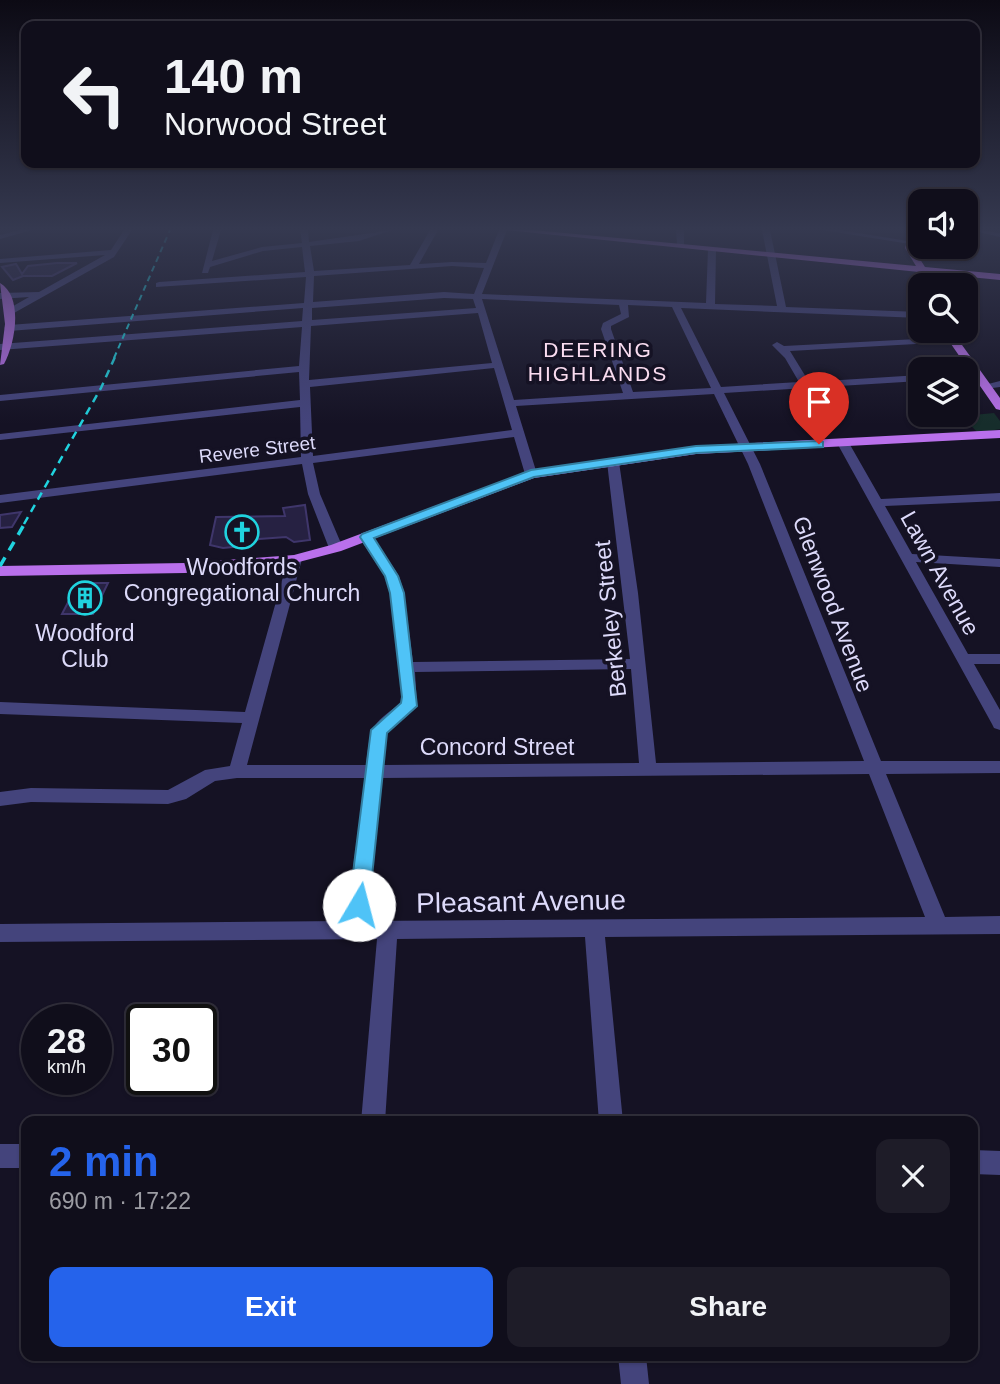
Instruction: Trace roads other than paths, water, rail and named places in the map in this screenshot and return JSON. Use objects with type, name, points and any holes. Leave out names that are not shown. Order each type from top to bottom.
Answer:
[{"type":"main road","points":[[0,362],[9,328],[10,311],[3,295]]},
{"type":"main road","points":[[978,380],[1000,406]]},
{"type":"main road","points":[[0,571],[186,568],[295,559],[336,548],[531,474],[696,450],[1000,434]]},
{"type":"street","points":[[10,311],[44,295]]},
{"type":"street","points":[[308,295],[304,369],[307,460],[314,495],[336,548]]},
{"type":"street","points":[[9,328],[436,295],[908,314]]},
{"type":"street","points":[[710,295],[710,306]]},
{"type":"street","points":[[779,295],[782,309]]},
{"type":"street","points":[[477,296],[531,474]]},
{"type":"street","points":[[850,298],[854,311]]},
{"type":"street","points":[[622,303],[626,315],[606,325],[606,329],[629,396]]},
{"type":"street","name":"Glenwood Avenue","points":[[675,304],[745,447],[937,925]]},
{"type":"street","points":[[3,347],[482,310]]},
{"type":"street","points":[[806,385],[779,347],[908,338]]},
{"type":"street","points":[[304,383],[499,365]]},
{"type":"street","points":[[0,398],[304,369]]},
{"type":"street","points":[[510,403],[908,379]]},
{"type":"street","points":[[985,386],[1000,384]]},
{"type":"street","points":[[0,437],[304,403]]},
{"type":"street","name":"Revere Street","points":[[0,499],[518,433]]},
{"type":"street","name":"Lawn Avenue","points":[[844,443],[1000,724]]},
{"type":"street","name":"Berkeley Street","points":[[613,462],[638,664],[648,771]]},
{"type":"street","points":[[877,503],[1000,497]]},
{"type":"street","points":[[355,930],[379,730],[409,706],[406,667],[391,576],[366,537]]},
{"type":"street","points":[[908,558],[1000,563]]},
{"type":"street","points":[[237,772],[295,559]]},
{"type":"street","points":[[964,659],[1000,659]]},
{"type":"street","points":[[406,667],[638,664]]},
{"type":"street","points":[[0,708],[251,718]]},
{"type":"street","name":"Concord Street","points":[[0,799],[31,795],[168,797],[180,794],[211,775],[237,772],[1000,768]]},
{"type":"street","name":"Pleasant Avenue","points":[[0,933],[937,925],[998,930]]},
{"type":"street","points":[[594,928],[610,1116]]},
{"type":"street","points":[[373,1116],[388,930]]},
{"type":"street","points":[[0,1156],[21,1156]]},
{"type":"street","points":[[978,1162],[1000,1163]]},
{"type":"street","points":[[633,1361],[635,1384]]},
{"type":"railway","points":[[114,358],[142,295]]},
{"type":"railway","points":[[24,524],[101,388],[115,357]]},
{"type":"railway","points":[[0,566],[25,523]]},
{"type":"place","name":"Woodfords Congregational Church","points":[[242,532]]},
{"type":"place","name":"Woodford Club","points":[[85,598]]},
{"type":"district","name":"DEERING HIGHLANDS","points":[[598,362]]}]
